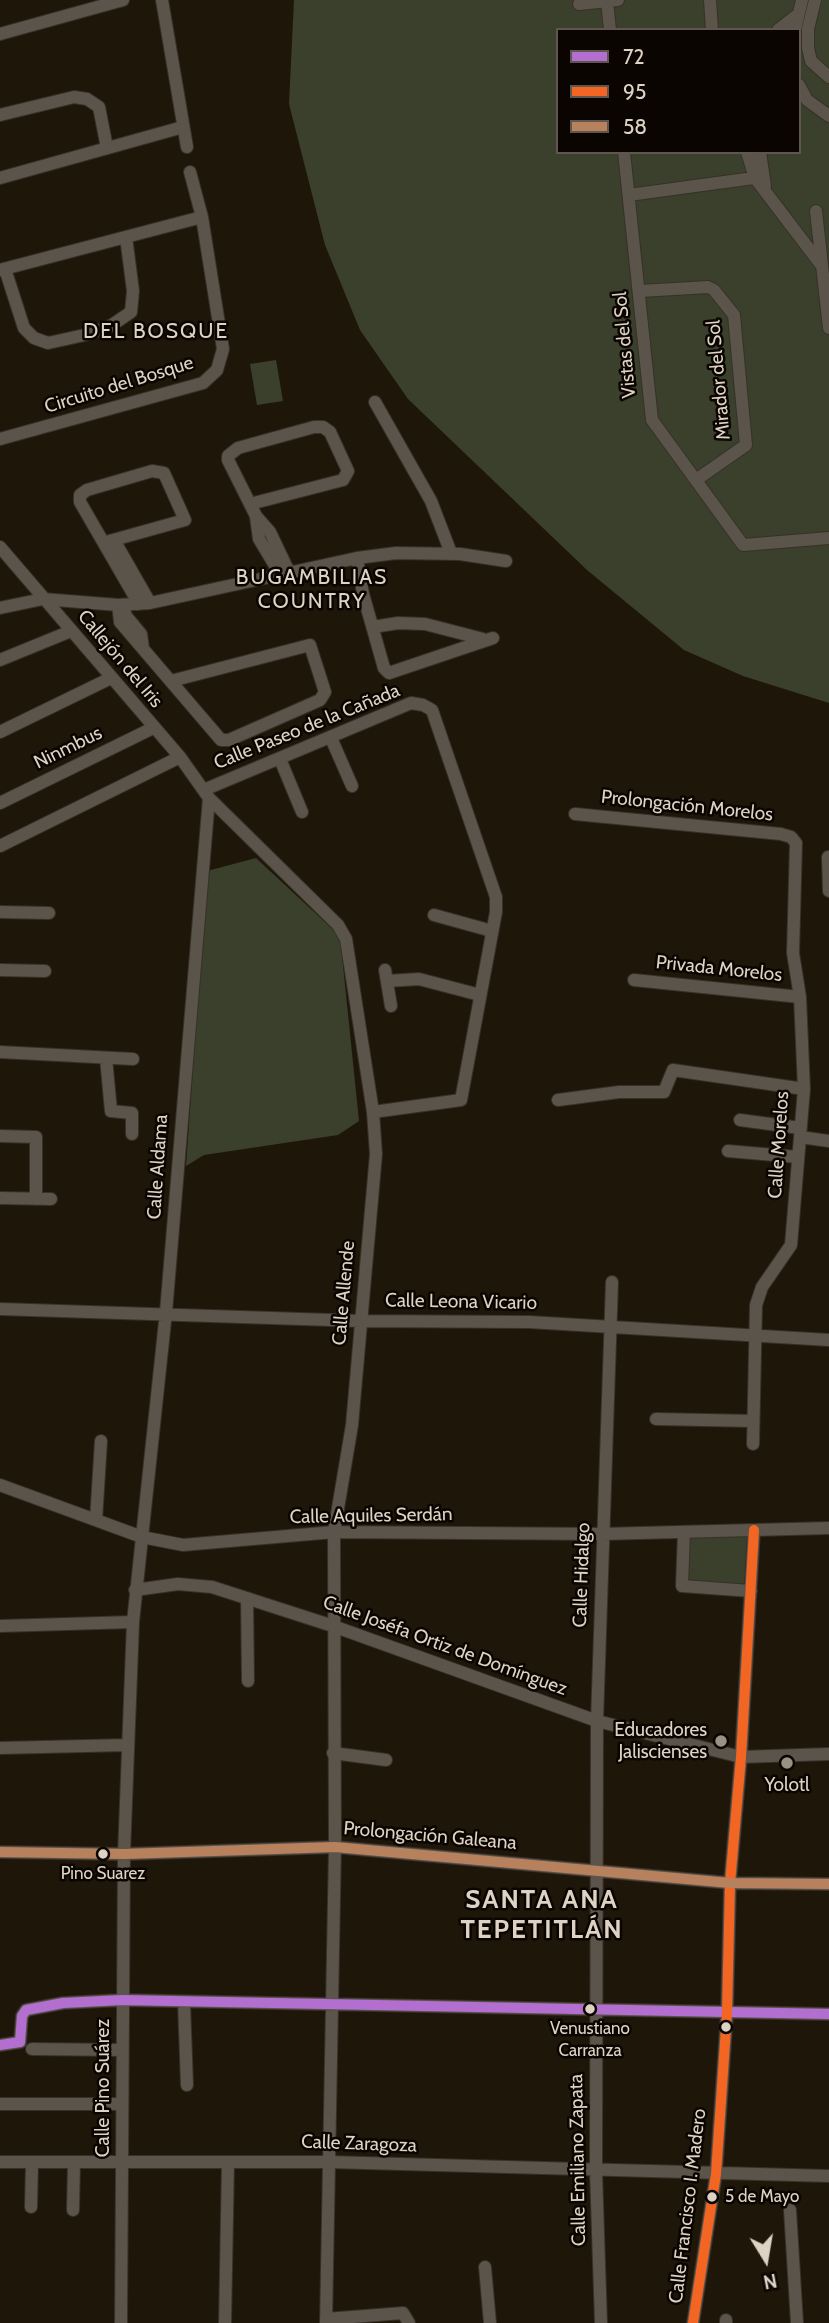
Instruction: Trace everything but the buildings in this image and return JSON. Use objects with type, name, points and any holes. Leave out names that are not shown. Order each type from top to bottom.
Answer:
[{"type":"street","points":[[0,34],[123,0]]},
{"type":"street","points":[[162,0],[187,147]]},
{"type":"street","points":[[710,0],[712,28]]},
{"type":"street","points":[[795,28],[802,0]]},
{"type":"street","points":[[815,0],[808,29],[808,48],[811,61],[829,76]]},
{"type":"street","points":[[579,4],[612,1],[610,28]]},
{"type":"street","points":[[781,28],[796,16]]},
{"type":"street","points":[[801,89],[807,100],[829,116]]},
{"type":"street","points":[[0,115],[74,97],[87,99],[99,107],[107,148]]},
{"type":"street","points":[[0,178],[183,127]]},
{"type":"street","name":"Vistas del Sol","points":[[624,154],[640,291],[650,415],[743,545],[829,538]]},
{"type":"street","points":[[748,154],[761,182],[822,266]]},
{"type":"street","points":[[760,154],[761,182]]},
{"type":"street","name":"Circuito del Bosque","points":[[0,439],[203,383],[217,370],[223,349],[202,217],[190,172]]},
{"type":"street","points":[[629,195],[761,182]]},
{"type":"street","points":[[816,211],[829,328]]},
{"type":"street","points":[[126,237],[134,291],[131,312],[112,325],[89,334],[48,343],[34,338],[24,328],[3,269],[202,217]]},
{"type":"street","name":"Mirador del Sol","points":[[640,291],[708,287],[714,290],[734,315],[746,445],[696,480]]},
{"type":"street","points":[[375,402],[431,501],[451,553]]},
{"type":"street","points":[[250,504],[343,480],[348,471],[330,432],[323,427],[314,427],[230,452],[228,460],[250,504],[256,516],[270,532],[285,573]]},
{"type":"street","points":[[110,541],[185,520],[164,473],[152,471],[86,490],[80,495],[80,502],[110,541],[145,603]]},
{"type":"street","name":"Callejón del Iris","points":[[0,547],[180,757],[207,794]]},
{"type":"street","points":[[0,608],[43,599],[120,605],[145,603],[359,557],[406,552],[451,553],[506,561]]},
{"type":"street","points":[[359,557],[358,576],[384,668],[391,674],[488,638],[425,624],[398,623],[373,627]]},
{"type":"street","points":[[120,605],[141,634],[144,648],[171,681],[223,741],[320,700],[325,692],[310,645],[171,681]]},
{"type":"street","points":[[0,660],[69,629]]},
{"type":"street","points":[[0,653],[39,641]]},
{"type":"street","points":[[0,732],[111,678]]},
{"type":"street","name":"Calle Paseo de la Cañada","points":[[207,794],[280,759],[411,703],[432,710],[496,897],[492,931],[461,1100],[373,1112]]},
{"type":"street","name":"Ninmbus","points":[[0,803],[153,728]]},
{"type":"street","points":[[331,738],[352,786]]},
{"type":"street","points":[[0,846],[180,757]]},
{"type":"street","points":[[280,759],[302,812]]},
{"type":"street","name":"Calle Allende","points":[[207,794],[343,933],[373,1112],[376,1154],[362,1321],[352,1425],[334,1532],[335,1847],[326,2321]]},
{"type":"street","name":"Calle Aldama","points":[[142,1538],[166,1312],[207,794]]},
{"type":"street","name":"Prolongación Morelos","points":[[575,814],[781,834],[794,839]]},
{"type":"street","name":"Calle Morelos","points":[[754,1444],[753,1334],[760,1291],[791,1245],[804,1090],[800,997],[793,953],[794,839]]},
{"type":"street","points":[[828,857],[829,891]]},
{"type":"street","points":[[0,912],[49,913]]},
{"type":"street","points":[[434,915],[492,931]]},
{"type":"street","points":[[0,970],[45,971]]},
{"type":"street","points":[[391,1006],[386,976],[419,979],[480,995]]},
{"type":"street","name":"Privada Morelos","points":[[634,980],[800,997]]},
{"type":"street","points":[[0,1052],[133,1059]]},
{"type":"street","points":[[106,1058],[111,1111],[132,1113],[132,1134]]},
{"type":"street","points":[[558,1100],[619,1092],[664,1093],[673,1070],[804,1090]]},
{"type":"street","points":[[740,1119],[829,1141]]},
{"type":"street","points":[[0,1136],[36,1138],[36,1199]]},
{"type":"street","points":[[727,1151],[798,1157]]},
{"type":"street","points":[[0,1198],[51,1199]]},
{"type":"street","name":"Calle Hidalgo","points":[[596,1870],[602,1534],[612,1282]]},
{"type":"street","name":"Calle Leona Vicario","points":[[0,1309],[166,1312],[362,1321],[529,1322],[829,1340]]},
{"type":"street","points":[[656,1419],[752,1421]]},
{"type":"street","points":[[96,1520],[101,1441]]},
{"type":"street","name":"Calle Aquiles Serdán","points":[[0,1485],[142,1538],[183,1545],[334,1532],[602,1534],[829,1528]]},
{"type":"street","points":[[730,1884],[741,1757],[754,1530]]},
{"type":"street","points":[[684,1532],[682,1586],[751,1591]]},
{"type":"street","points":[[124,1854],[133,1622],[142,1538]]},
{"type":"street","name":"Calle Joséfa Ortiz de Domínguez","points":[[135,1590],[178,1584],[212,1587],[333,1626],[597,1721],[741,1757],[829,1754]]},
{"type":"street","points":[[247,1598],[248,1681]]},
{"type":"street","points":[[0,1626],[133,1622]]},
{"type":"street","points":[[0,1748],[127,1745]]},
{"type":"street","points":[[333,1754],[386,1760]]},
{"type":"street","name":"Prolongación Galeana","points":[[0,1852],[124,1854],[335,1847],[730,1884],[829,1884]]},
{"type":"street","name":"Calle Pino Suárez","points":[[121,2323],[124,1854]]},
{"type":"street","name":"Calle Emiliano Zapata","points":[[596,1870],[596,2172],[601,2323]]},
{"type":"street","name":"Calle Francisco I. Madero","points":[[693,2323],[716,2174],[727,2013],[730,1884]]},
{"type":"street","points":[[0,2045],[18,2044],[26,2010],[59,2003],[122,2000],[331,2007],[596,2008],[829,2014]]},
{"type":"street","points":[[184,2003],[187,2085]]},
{"type":"street","points":[[32,2049],[122,2050]]},
{"type":"street","points":[[0,2104],[122,2104]]},
{"type":"street","name":"Calle Zaragoza","points":[[0,2162],[329,2162],[596,2172],[829,2176]]},
{"type":"street","points":[[31,2207],[32,2162]]},
{"type":"street","points":[[73,2210],[74,2162]]},
{"type":"street","points":[[225,2323],[228,2162]]},
{"type":"street","points":[[790,2210],[797,2323]]},
{"type":"street","points":[[485,2267],[490,2323]]},
{"type":"street","points":[[326,2321],[403,2313],[409,2323]]},
{"type":"green space","points":[[294,0],[829,0],[829,703],[743,676],[684,650],[587,570],[408,399],[360,330],[325,245],[289,104]]},
{"type":"green space","points":[[276,360],[283,401],[257,405],[250,364]]},
{"type":"green space","points":[[256,858],[340,936],[359,1121],[338,1135],[204,1155],[186,1166],[207,871]]},
{"type":"green space","points":[[686,1535],[748,1535],[747,1586],[684,1584]]},
{"type":"transit line","name":"95","points":[[693,2323],[716,2174],[727,2013],[730,1883],[741,1757],[754,1530]]},
{"type":"transit line","name":"58","points":[[0,1852],[124,1854],[335,1847],[730,1883],[829,1884]]},
{"type":"transit line","name":"72","points":[[0,2045],[20,2042],[22,2016],[26,2010],[63,2003],[122,2000],[829,2014]]},
{"type":"place","name":"Educadores Jaliscienses","points":[[721,1741]]},
{"type":"place","name":"Yolotl","points":[[787,1763]]},
{"type":"place","name":"Pino Suarez","points":[[103,1854]]},
{"type":"place","name":"Venustiano Carranza","points":[[590,2009]]},
{"type":"place","name":"5 de Mayo","points":[[712,2197]]},
{"type":"district","name":"DEL BOSQUE","points":[[156,332]]},
{"type":"district","name":"BUGAMBILIAS COUNTRY","points":[[312,590]]},
{"type":"district","name":"SANTA ANA TEPETITLÁN","points":[[542,1915]]}]
